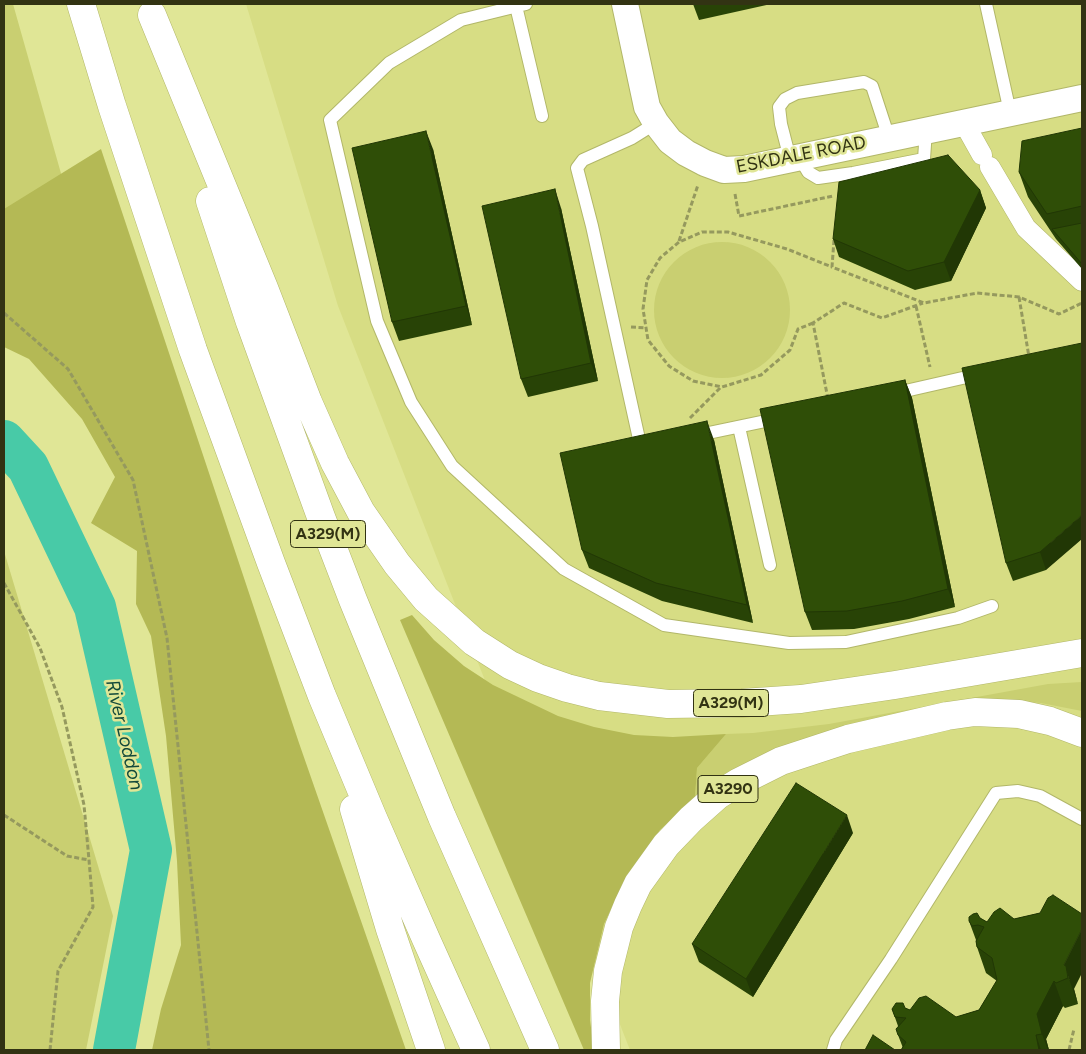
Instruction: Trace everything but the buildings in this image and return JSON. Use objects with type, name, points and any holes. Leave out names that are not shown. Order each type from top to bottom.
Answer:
[{"type":"main road","name":"A329(M)","points":[[81,4],[121,134],[196,359],[271,563],[322,696],[426,940],[476,1050]]},
{"type":"main road","name":"A329(M)","points":[[150,9],[264,288],[308,402],[335,463],[361,512],[397,564],[426,599],[474,642],[510,665],[566,688],[599,696],[668,704],[742,703],[801,699],[1082,653]]},
{"type":"main road","name":"A329(M)","points":[[150,9],[247,314],[321,517],[401,720],[545,1050]]},
{"type":"main road","name":"A329(M)","points":[[322,696],[366,854],[431,1050]]},
{"type":"main road","name":"A3290","points":[[606,1050],[605,1001],[608,971],[619,928],[628,905],[638,884],[666,845],[691,818],[718,795],[781,761],[848,739],[947,716],[975,712],[1018,714],[1050,721],[1082,733]]},
{"type":"street","name":"ESKDALE ROAD","points":[[624,4],[647,108],[656,123],[670,141],[686,153],[724,170],[744,169],[1082,98]]},
{"type":"street","points":[[968,130],[1026,228],[1082,281]]},
{"type":"lane","points":[[986,4],[1010,112]]},
{"type":"lane","points":[[542,116],[521,5],[461,20],[389,63],[330,120],[377,321],[410,402],[452,466],[564,570],[664,625],[789,643],[846,642],[958,618],[992,606]]},
{"type":"lane","points":[[889,138],[872,86],[864,82],[797,93],[785,98],[779,107],[781,124],[795,158],[808,172],[818,178],[924,159],[926,130]]},
{"type":"lane","points":[[656,123],[623,142],[583,160],[577,168],[594,235],[641,448],[656,444]]},
{"type":"lane","points":[[877,397],[992,371]]},
{"type":"lane","points":[[682,439],[793,415]]},
{"type":"lane","points":[[738,427],[770,565]]},
{"type":"lane","points":[[833,1050],[836,1040],[891,959],[996,793],[1018,791],[1040,796],[1082,819]]},
{"type":"path","points":[[735,193],[739,216],[839,195]]},
{"type":"path","points":[[679,242],[695,197]]},
{"type":"path","points":[[832,267],[835,231]]},
{"type":"path","points":[[722,387],[693,381],[669,366],[648,340],[643,309],[648,280],[660,258],[679,242],[702,232],[728,232],[787,249],[924,303]]},
{"type":"path","points":[[689,418],[722,387],[761,375],[790,350],[798,329],[813,324],[844,303],[882,318],[924,303],[977,293],[1019,297],[1059,314],[1082,302]]},
{"type":"path","points":[[1019,297],[1030,363]]},
{"type":"path","points":[[916,306],[934,384]]},
{"type":"path","points":[[4,314],[68,369],[132,480],[167,638],[209,1050]]},
{"type":"path","points":[[813,324],[830,407]]},
{"type":"path","points":[[4,583],[40,648],[62,707],[84,805],[93,908],[58,971],[50,1050]]},
{"type":"path","points":[[4,814],[67,856],[89,860]]},
{"type":"path","points":[[1069,1050],[1074,1029]]},
{"type":"shaded area","points":[[4,4],[13,4],[113,357],[4,296]]},
{"type":"shaded area","points":[[246,4],[1082,4],[1082,1050],[630,1050],[338,306]]},
{"type":"shaded area","points":[[101,149],[299,743],[406,1050],[152,1050],[161,1009],[181,945],[177,861],[166,736],[151,636],[136,604],[137,551],[91,523],[115,477],[82,419],[29,359],[4,347],[4,209]]},
{"type":"shaded area","points":[[722,242],[748,247],[760,253],[770,262],[779,272],[785,284],[790,310],[785,336],[779,348],[770,358],[760,367],[748,373],[722,378],[696,373],[684,367],[674,358],[665,348],[659,336],[654,310],[659,284],[665,272],[674,262],[684,253],[696,247]]},
{"type":"shaded area","points":[[4,551],[113,916],[86,1050],[4,1050]]},
{"type":"shaded area","points":[[412,615],[434,640],[464,666],[493,685],[558,716],[594,727],[634,735],[673,737],[726,734],[697,768],[695,798],[660,830],[627,875],[604,924],[590,983],[590,1020],[594,1050],[584,1050],[400,620]]},
{"type":"shaded area","points":[[1082,682],[1082,711],[1041,703],[1014,701],[695,798],[697,768],[726,734],[753,733],[829,724],[1048,684]]},
{"type":"waterway","name":"River Loddon","points":[[4,441],[28,467],[95,607],[151,850],[114,1050]]}]
